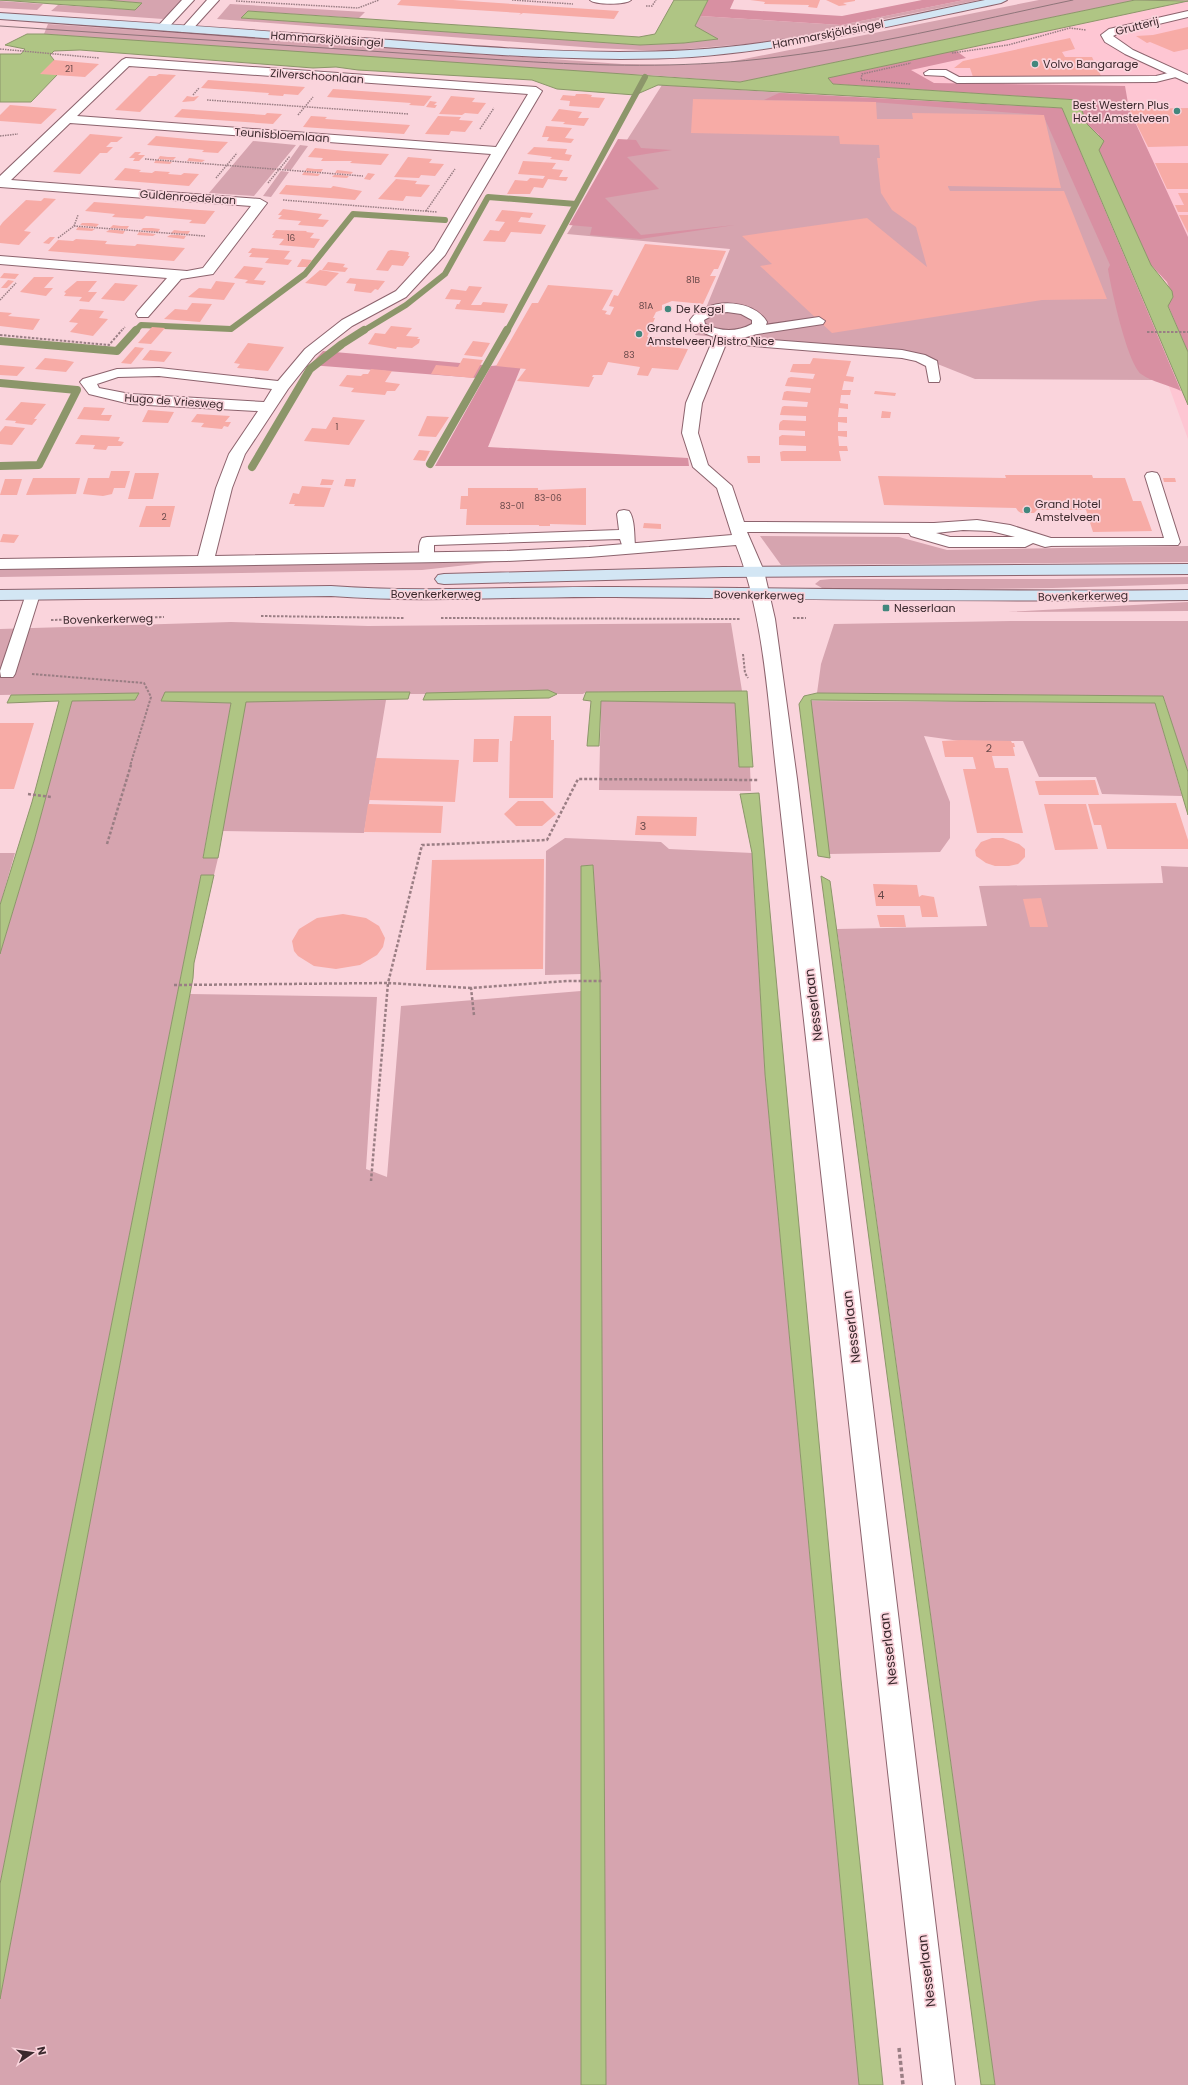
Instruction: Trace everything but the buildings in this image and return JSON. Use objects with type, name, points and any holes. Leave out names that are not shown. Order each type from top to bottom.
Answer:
[{"type":"main road","name":"Hammarskjöldsingel","points":[[0,12],[524,53],[624,56],[693,53],[771,45],[1001,0]]},
{"type":"main road","name":"Hammarskjöldsingel","points":[[0,16],[165,24]]},
{"type":"main road","name":"Bovenkerkerweg","points":[[331,591],[418,580],[609,573],[1188,569]]},
{"type":"main road","name":"Bovenkerkerweg","points":[[0,595],[331,591],[372,594],[691,593],[759,596],[1070,597],[1188,595]]},
{"type":"street","points":[[165,24],[188,0]]},
{"type":"street","points":[[189,26],[213,0]]},
{"type":"street","points":[[596,0],[624,0]]},
{"type":"street","name":"Grutterij","points":[[1188,14],[1113,31],[1107,35],[1109,40],[1129,52],[1188,79]]},
{"type":"street","points":[[0,183],[126,62]]},
{"type":"street","name":"Zilverschoonlaan","points":[[126,62],[536,91],[461,215]]},
{"type":"street","name":"Teunisbloemlaan","points":[[65,119],[500,151]]},
{"type":"street","name":"Guldenroedelaan","points":[[0,183],[256,203],[234,238],[208,271],[199,274],[178,274],[0,260]]},
{"type":"street","points":[[205,560],[224,488],[237,454],[282,386],[310,352],[347,323],[401,294],[440,252],[461,215]]},
{"type":"street","points":[[143,314],[178,274]]},
{"type":"street","points":[[727,308],[739,309],[758,317],[760,322],[759,326],[751,331],[722,337],[699,326],[697,320],[700,315],[708,311],[727,308]]},
{"type":"street","name":"Bovenkerkerweg","points":[[722,337],[694,403],[690,433],[701,467],[724,486],[755,571]]},
{"type":"street","name":"Hugo de Vriesweg","points":[[269,406],[130,399],[94,391],[88,382],[117,373],[159,372],[282,386]]},
{"type":"street","points":[[0,564],[427,558],[529,555],[627,541],[740,533],[905,528],[949,542],[1045,542]]},
{"type":"street","name":"Nesserlaan","points":[[755,571],[759,596],[766,619],[769,656],[777,699],[939,2085]]},
{"type":"lane","points":[[929,73],[946,73],[957,80],[1156,79],[1176,74]]},
{"type":"lane","points":[[751,331],[819,321]]},
{"type":"lane","points":[[722,337],[902,354],[920,358],[932,364],[934,379]]},
{"type":"lane","points":[[1045,542],[1173,542],[1152,476]]},
{"type":"lane","points":[[624,514],[627,541]]},
{"type":"lane","points":[[7,674],[33,594]]},
{"type":"path","points":[[235,0],[358,8],[379,0]]},
{"type":"path","points":[[0,49],[64,54],[126,62]]},
{"type":"path","points":[[282,135],[330,77]]},
{"type":"path","points":[[207,100],[409,114]]},
{"type":"path","points":[[0,136],[11,134]]},
{"type":"path","points":[[426,211],[469,149]]},
{"type":"path","points":[[200,198],[238,152]]},
{"type":"path","points":[[256,203],[290,155]]},
{"type":"path","points":[[145,159],[278,171],[363,176]]},
{"type":"path","points":[[256,203],[275,200],[461,215]]},
{"type":"path","points":[[58,238],[74,226],[78,215]]},
{"type":"path","points":[[74,226],[234,238]]},
{"type":"path","points":[[0,335],[109,345],[134,317],[143,314]]},
{"type":"path","points":[[1147,332],[1188,332]]},
{"type":"path","name":"Bovenkerkerweg","points":[[256,616],[405,618]]},
{"type":"path","name":"Bovenkerkerweg","points":[[24,620],[171,617]]},
{"type":"path","name":"Bovenkerkerweg","points":[[436,618],[744,619]]},
{"type":"path","points":[[7,674],[77,676],[144,683],[151,697],[107,844]]},
{"type":"path","points":[[371,1181],[388,983],[422,845],[547,840],[578,779],[786,780]]},
{"type":"path","points":[[28,794],[51,797]]},
{"type":"path","points":[[174,985],[388,983],[471,988],[567,981],[603,981]]},
{"type":"path","points":[[471,988],[474,1015]]},
{"type":"shaded area","points":[[0,0],[105,0],[142,3],[135,10]]},
{"type":"shaded area","points":[[105,0],[185,0],[163,19],[51,11],[58,5],[135,10],[142,3]]},
{"type":"shaded area","points":[[674,0],[708,0],[695,26],[718,39],[684,43],[640,45],[241,18],[248,11],[639,37],[655,34]]},
{"type":"shaded area","points":[[708,0],[734,0],[730,9],[842,16],[922,0],[964,0],[841,25],[700,16]]},
{"type":"shaded area","points":[[964,0],[979,0],[771,42],[663,51],[595,48],[217,19],[230,4],[365,12],[359,18],[248,11],[241,18],[640,45],[684,43],[717,39],[695,26],[700,16],[841,25]]},
{"type":"shaded area","points":[[1039,0],[1135,0],[740,82],[648,75],[522,70],[44,34],[48,24],[622,64],[683,65],[729,62]]},
{"type":"shaded area","points":[[1134,0],[1188,0],[1188,439],[1100,197],[769,85]]},
{"type":"shaded area","points":[[1135,0],[1188,1],[828,78],[833,84],[1078,100],[1087,124],[1104,141],[1099,150],[1151,265],[1172,291],[1173,297],[1168,306],[1188,352],[1188,405],[1062,108],[658,85],[635,95],[557,89],[532,80],[358,70],[336,67],[313,68],[80,50],[54,51],[50,55],[54,60],[57,75],[31,102],[0,102],[0,54],[21,54],[25,49],[5,45],[27,34],[740,82]]},
{"type":"shaded area","points":[[0,1],[43,4],[37,10],[0,8]]},
{"type":"shaded area","points":[[955,50],[966,58],[911,70],[934,83],[1125,86],[1129,109],[1188,237],[1188,352],[1168,305],[1173,297],[1167,282],[1151,265],[1099,150],[1099,135],[1087,124],[1078,100],[833,84],[827,78]]},
{"type":"shaded area","points":[[662,85],[1051,110],[1156,380],[975,379],[915,355],[695,335],[730,249],[567,234]]},
{"type":"shaded area","points":[[779,93],[1062,108],[1181,391],[1145,377],[1136,367],[1130,355],[1112,292],[1108,269],[1110,265],[1044,117],[1041,115],[872,102],[764,100]]},
{"type":"shaded area","points":[[618,139],[636,140],[641,148],[672,150],[627,157],[659,189],[605,198],[641,235],[735,225],[640,239],[590,235],[592,227],[569,225]]},
{"type":"shaded area","points":[[253,141],[296,145],[254,196],[209,193]]},
{"type":"shaded area","points":[[300,145],[308,146],[291,170],[283,169]]},
{"type":"shaded area","points":[[281,171],[289,172],[271,197],[263,196]]},
{"type":"shaded area","points":[[323,351],[483,365],[477,378],[310,365]]},
{"type":"shaded area","points":[[502,365],[521,367],[488,447],[688,458],[689,466],[435,466],[491,366]]},
{"type":"shaded area","points":[[760,536],[899,537],[947,550],[1188,546],[1188,562],[781,565]]},
{"type":"shaded area","points":[[494,562],[422,570],[0,577],[0,569]]},
{"type":"shaded area","points":[[1188,577],[1188,584],[1052,588],[839,591],[822,588],[815,584],[820,580],[831,579],[1055,579]]},
{"type":"shaded area","points":[[1188,602],[1188,611],[1008,612]]},
{"type":"shaded area","points":[[1011,621],[1188,621],[1188,772],[1163,696],[817,693],[821,664],[834,624]]},
{"type":"shaded area","points":[[231,622],[368,626],[731,623],[742,691],[586,692],[583,694],[557,694],[548,690],[426,694],[410,694],[410,692],[166,692],[161,701],[231,703],[203,857],[218,858],[214,875],[201,875],[0,1884],[0,954],[34,841],[72,701],[135,700],[139,693],[0,695],[0,629]]},
{"type":"shaded area","points":[[548,690],[557,694],[549,698],[423,700],[426,693]]},
{"type":"shaded area","points":[[747,691],[753,767],[739,767],[735,703],[601,701],[599,746],[587,746],[591,701],[583,700],[586,692]]},
{"type":"shaded area","points":[[165,692],[410,692],[408,699],[246,702],[218,858],[203,858],[231,703],[161,701]]},
{"type":"shaded area","points":[[139,693],[135,700],[72,701],[34,841],[0,954],[0,905],[32,802],[59,701],[7,703],[11,695]]},
{"type":"shaded area","points":[[817,693],[1163,696],[1188,772],[1188,815],[1155,703],[811,700],[830,858],[818,856],[799,704],[804,696]]},
{"type":"shaded area","points":[[386,700],[364,833],[222,831],[245,701]]},
{"type":"shaded area","points":[[601,701],[735,703],[739,767],[750,767],[751,791],[599,790]]},
{"type":"shaded area","points":[[811,701],[1155,703],[1182,796],[1102,794],[1096,777],[1039,777],[1023,741],[960,741],[924,736],[950,802],[950,838],[940,852],[829,854]]},
{"type":"shaded area","points":[[759,793],[841,1680],[883,2085],[859,2085],[765,1074],[752,853],[740,794]]},
{"type":"shaded area","points":[[565,838],[661,842],[669,849],[752,853],[765,1074],[859,2085],[606,2085],[600,973],[593,865],[581,866],[581,974],[545,975],[546,851]]},
{"type":"shaded area","points":[[0,853],[15,853],[0,905]]},
{"type":"shaded area","points":[[593,865],[600,973],[606,2085],[581,2085],[581,866]]},
{"type":"shaded area","points":[[1161,866],[1188,867],[1188,2085],[995,2085],[837,929],[987,926],[979,886],[1163,883]]},
{"type":"shaded area","points":[[201,875],[214,875],[194,963],[193,978],[0,1999],[0,1884]]},
{"type":"shaded area","points":[[821,876],[830,881],[995,2085],[981,2085]]},
{"type":"shaded area","points":[[581,991],[581,2085],[0,2085],[0,1999],[190,994],[377,997],[366,1169],[387,1177],[401,1006]]},
{"type":"waterway","points":[[576,204],[645,77]]},
{"type":"waterway","points":[[363,331],[406,305],[445,274],[488,197],[576,204]]},
{"type":"waterway","points":[[507,331],[576,204]]},
{"type":"waterway","points":[[136,330],[141,325],[231,329],[305,274],[353,214],[445,220]]},
{"type":"waterway","points":[[0,341],[117,351],[136,330]]},
{"type":"waterway","points":[[252,467],[310,369],[342,344],[364,330]]},
{"type":"waterway","points":[[430,464],[507,330]]},
{"type":"waterway","points":[[0,383],[77,390],[39,465],[0,466]]},
{"type":"tram line","points":[[0,26],[518,61],[609,65],[670,65],[761,59],[839,48],[917,34],[1073,0]]},
{"type":"place","name":"Volvo Bangarage","points":[[1035,64]]},
{"type":"place","name":"Best Western Plus Hotel Amstelveen","points":[[1177,111]]},
{"type":"place","name":"De Kegel","points":[[668,309]]},
{"type":"place","name":"Grand Hotel Amstelveen/Bistro Nice","points":[[639,334]]},
{"type":"place","name":"Grand Hotel Amstelveen","points":[[1027,510]]},
{"type":"place","name":"Nesserlaan","points":[[886,608]]}]
